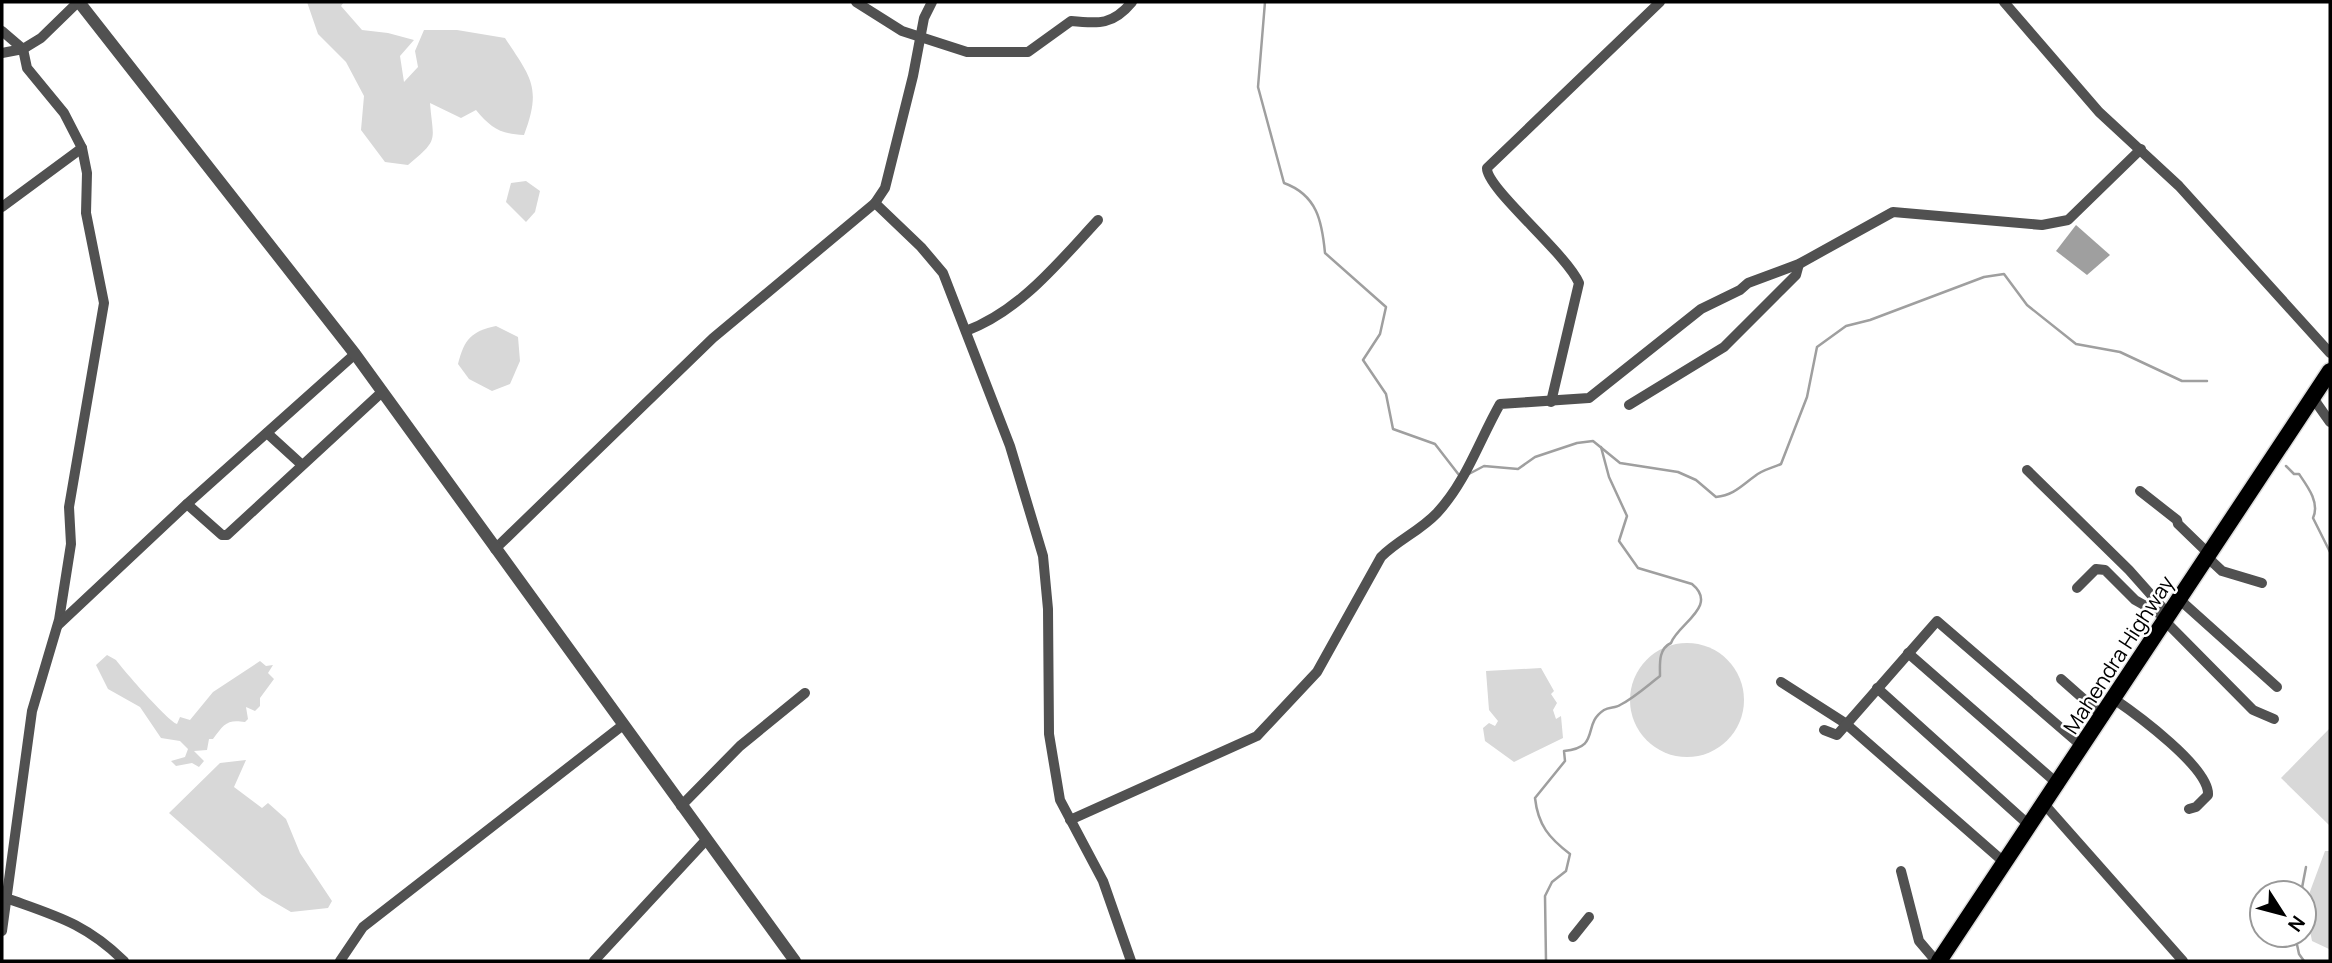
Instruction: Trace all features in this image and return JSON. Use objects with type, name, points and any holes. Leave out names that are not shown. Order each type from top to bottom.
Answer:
[{"type":"highway","name":"Mahendra Highway","points":[[1938,961],[2084,748],[2330,371]]},
{"type":"street","points":[[2,53],[23,49],[41,38],[79,2],[355,354],[795,961]]},
{"type":"street","points":[[856,2],[919,38],[967,52],[1028,52],[1071,21],[1100,24],[1123,13],[1132,2]]},
{"type":"street","points":[[495,549],[713,338],[875,203],[888,176],[913,76],[919,38],[932,2]]},
{"type":"street","points":[[1551,402],[1579,283],[1574,271],[1546,238],[1491,182],[1487,168],[1660,2]]},
{"type":"street","points":[[2004,2],[2099,112],[2141,149],[2236,246],[2330,353]]},
{"type":"street","points":[[2,31],[23,49],[27,68],[64,113],[82,148],[87,173],[86,213],[104,303],[69,507],[71,544],[58,625],[32,711],[2,931]]},
{"type":"street","points":[[2,207],[82,148]]},
{"type":"street","points":[[1070,820],[1257,736],[1317,673],[1381,557],[1393,545],[1419,531],[1437,513],[1462,476],[1500,404],[1589,398],[1701,309],[1740,290],[1748,283],[1799,264],[1849,238],[1875,220],[1899,211],[2042,225],[2068,220],[2141,149]]},
{"type":"street","points":[[875,203],[921,247],[943,273],[1010,446],[1043,556],[1048,609],[1049,734],[1060,800],[1103,881],[1130,961]]},
{"type":"street","points":[[966,331],[985,324],[1017,302],[1098,220]]},
{"type":"street","points":[[1629,405],[1724,347],[1796,275],[1799,264]]},
{"type":"street","points":[[58,625],[187,503],[355,354]]},
{"type":"street","points":[[187,503],[226,535],[382,392]]},
{"type":"street","points":[[2314,398],[2330,422]]},
{"type":"street","points":[[267,433],[301,464]]},
{"type":"street","points":[[2027,470],[2129,570],[2167,618],[2253,710],[2274,719]]},
{"type":"street","points":[[2140,491],[2177,520],[2222,570],[2262,583]]},
{"type":"street","points":[[2077,588],[2096,569],[2105,570],[2135,600],[2167,618]]},
{"type":"street","points":[[2180,600],[2277,688]]},
{"type":"street","points":[[1824,730],[1836,735],[1937,621],[2084,748]]},
{"type":"street","points":[[1908,653],[2059,785]]},
{"type":"street","points":[[2061,679],[2104,717]]},
{"type":"street","points":[[1781,682],[1845,723],[2005,863]]},
{"type":"street","points":[[1877,688],[2030,826]]},
{"type":"street","points":[[681,806],[740,747],[805,693]]},
{"type":"street","points":[[2114,699],[2151,725],[2205,782],[2208,795],[2196,807],[2189,808]]},
{"type":"street","points":[[340,961],[363,927],[623,725]]},
{"type":"street","points":[[2045,805],[2183,961]]},
{"type":"street","points":[[594,961],[706,840]]},
{"type":"street","points":[[1901,871],[1919,941],[1938,961]]},
{"type":"street","points":[[6,898],[75,922],[103,940],[124,961]]},
{"type":"street","points":[[1573,937],[1589,917]]},
{"type":"shaded area","points":[[307,2],[344,2],[341,6],[362,30],[414,40],[400,56],[404,82],[418,67],[415,51],[424,30],[457,30],[505,38],[531,83],[532,105],[524,135],[497,129],[476,110],[461,118],[430,103],[433,132],[430,144],[408,165],[385,162],[361,130],[364,96],[346,62],[318,34]]},
{"type":"shaded area","points":[[526,181],[540,191],[535,212],[526,222],[506,202],[511,183]]},
{"type":"shaded area","points":[[2076,225],[2110,255],[2087,275],[2056,251]]},
{"type":"shaded area","points":[[496,326],[518,337],[520,361],[510,384],[492,391],[469,379],[458,364],[470,337]]},
{"type":"shaded area","points":[[1687,643],[1709,647],[1728,659],[1740,678],[1744,700],[1740,722],[1728,741],[1709,753],[1687,757],[1665,753],[1646,741],[1634,722],[1630,700],[1634,678],[1646,659],[1665,647]]},
{"type":"shaded area","points":[[107,655],[116,660],[177,724],[180,717],[190,720],[213,692],[260,661],[266,666],[273,665],[268,673],[274,679],[260,698],[260,706],[255,711],[246,707],[248,719],[245,722],[234,721],[226,724],[213,739],[209,739],[207,750],[194,751],[204,761],[199,767],[192,763],[176,766],[171,761],[185,757],[188,749],[180,741],[161,738],[140,707],[108,689],[96,665]]},
{"type":"shaded area","points":[[1541,668],[1554,691],[1551,694],[1557,703],[1553,710],[1556,719],[1561,716],[1563,738],[1514,762],[1485,741],[1483,728],[1489,723],[1495,726],[1498,721],[1489,710],[1486,671]]},
{"type":"shaded area","points":[[2330,728],[2330,826],[2281,778]]},
{"type":"shaded area","points":[[246,760],[234,787],[262,808],[268,803],[286,819],[300,853],[332,901],[328,908],[291,912],[262,895],[169,813],[220,763]]},
{"type":"shaded area","points":[[2325,851],[2330,851],[2330,961],[2329,949],[2318,944],[2318,879],[2315,879]]},
{"type":"waterway","points":[[1265,2],[1258,87],[1284,183],[1304,194],[1316,210],[1325,253],[1386,307],[1380,334],[1363,360],[1386,394],[1393,429],[1435,444],[1459,475]]},
{"type":"waterway","points":[[1467,475],[1484,466],[1518,469],[1535,457],[1577,443],[1593,441],[1620,463],[1678,472],[1696,480],[1716,497],[1728,494],[1761,472],[1781,464],[1807,397],[1817,347],[1846,326],[1870,320],[1984,277],[2004,274],[2027,305],[2076,344],[2120,352],[2182,381],[2207,381]]},
{"type":"waterway","points":[[1546,961],[1545,896],[1552,882],[1566,871],[1570,854],[1546,830],[1535,798],[1565,761],[1564,751],[1576,749],[1587,740],[1597,716],[1604,710],[1630,699],[1660,676],[1664,649],[1694,615],[1701,600],[1699,592],[1692,584],[1638,568],[1619,541],[1627,516],[1609,477],[1601,447]]},
{"type":"waterway","points":[[2286,466],[2294,474],[2299,474],[2309,490],[2315,507],[2313,518],[2330,552]]},
{"type":"waterway","points":[[2304,879],[2306,867]]},
{"type":"waterway","points":[[2298,949],[2304,961]]}]
